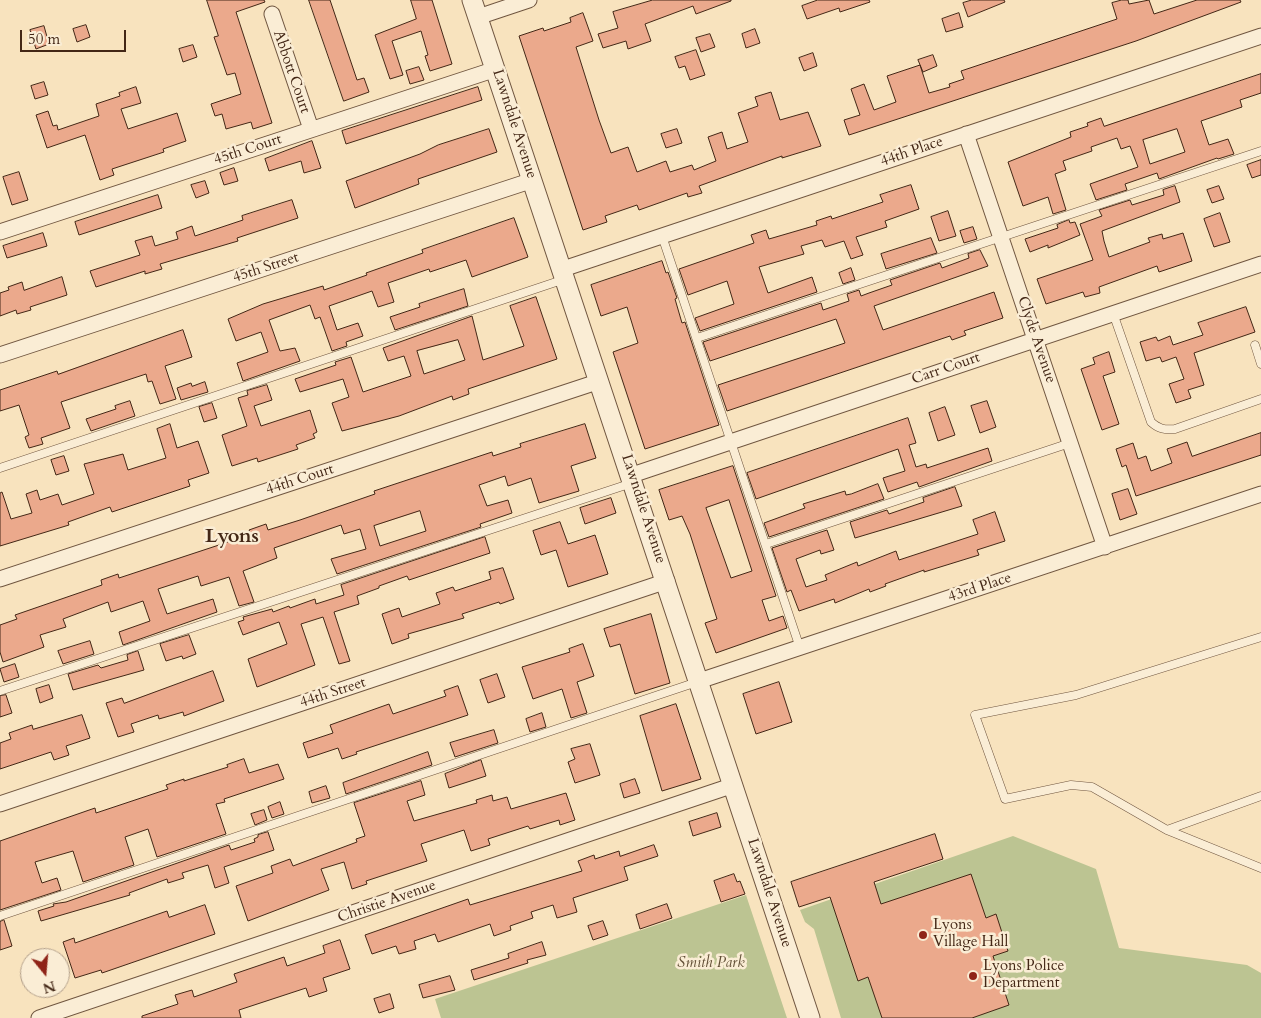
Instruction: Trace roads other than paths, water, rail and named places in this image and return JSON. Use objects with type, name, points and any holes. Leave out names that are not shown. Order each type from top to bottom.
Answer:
[{"type":"street","points":[[475,8],[529,0]]},
{"type":"street","name":"Lawndale Avenue","points":[[475,8],[667,581],[810,1018]]},
{"type":"street","name":"Abbott Court","points":[[272,14],[311,129]]},
{"type":"street","name":"44th Place","points":[[564,274],[662,236],[1261,36]]},
{"type":"street","name":"45th Court","points":[[0,232],[496,69]]},
{"type":"street","name":"Clyde Avenue","points":[[966,134],[1105,547]]},
{"type":"street","name":"45th Street","points":[[0,355],[533,180]]},
{"type":"street","name":"Carr Court","points":[[633,479],[732,442],[1261,264]]},
{"type":"street","name":"44th Court","points":[[0,579],[600,381]]},
{"type":"street","name":"43rd Place","points":[[699,681],[1261,494]]},
{"type":"street","name":"44th Street","points":[[0,804],[667,581]]},
{"type":"street","name":"Christie Avenue","points":[[39,1018],[734,785]]},
{"type":"lane","points":[[697,338],[1261,150]]},
{"type":"lane","points":[[662,236],[800,648]]},
{"type":"lane","points":[[0,468],[564,274]]},
{"type":"lane","points":[[1113,314],[1151,422],[1158,428],[1164,430],[1175,429],[1261,399]]},
{"type":"lane","points":[[1255,345],[1261,364]]},
{"type":"lane","points":[[766,544],[1070,442]]},
{"type":"lane","points":[[0,692],[633,479]]},
{"type":"lane","points":[[1261,637],[1076,695],[975,715],[1004,799],[1071,784],[1092,787],[1167,830],[1261,868]]},
{"type":"lane","points":[[0,916],[699,681]]},
{"type":"lane","points":[[1167,830],[1261,796]]},
{"type":"place","name":"Lyons Village Hall","points":[[923,935]]},
{"type":"place","name":"Lyons Police Department","points":[[973,976]]},
{"type":"district","name":"Lyons","points":[[232,537]]},
{"type":"park label","name":"Smith Park","points":[[711,964]]}]
